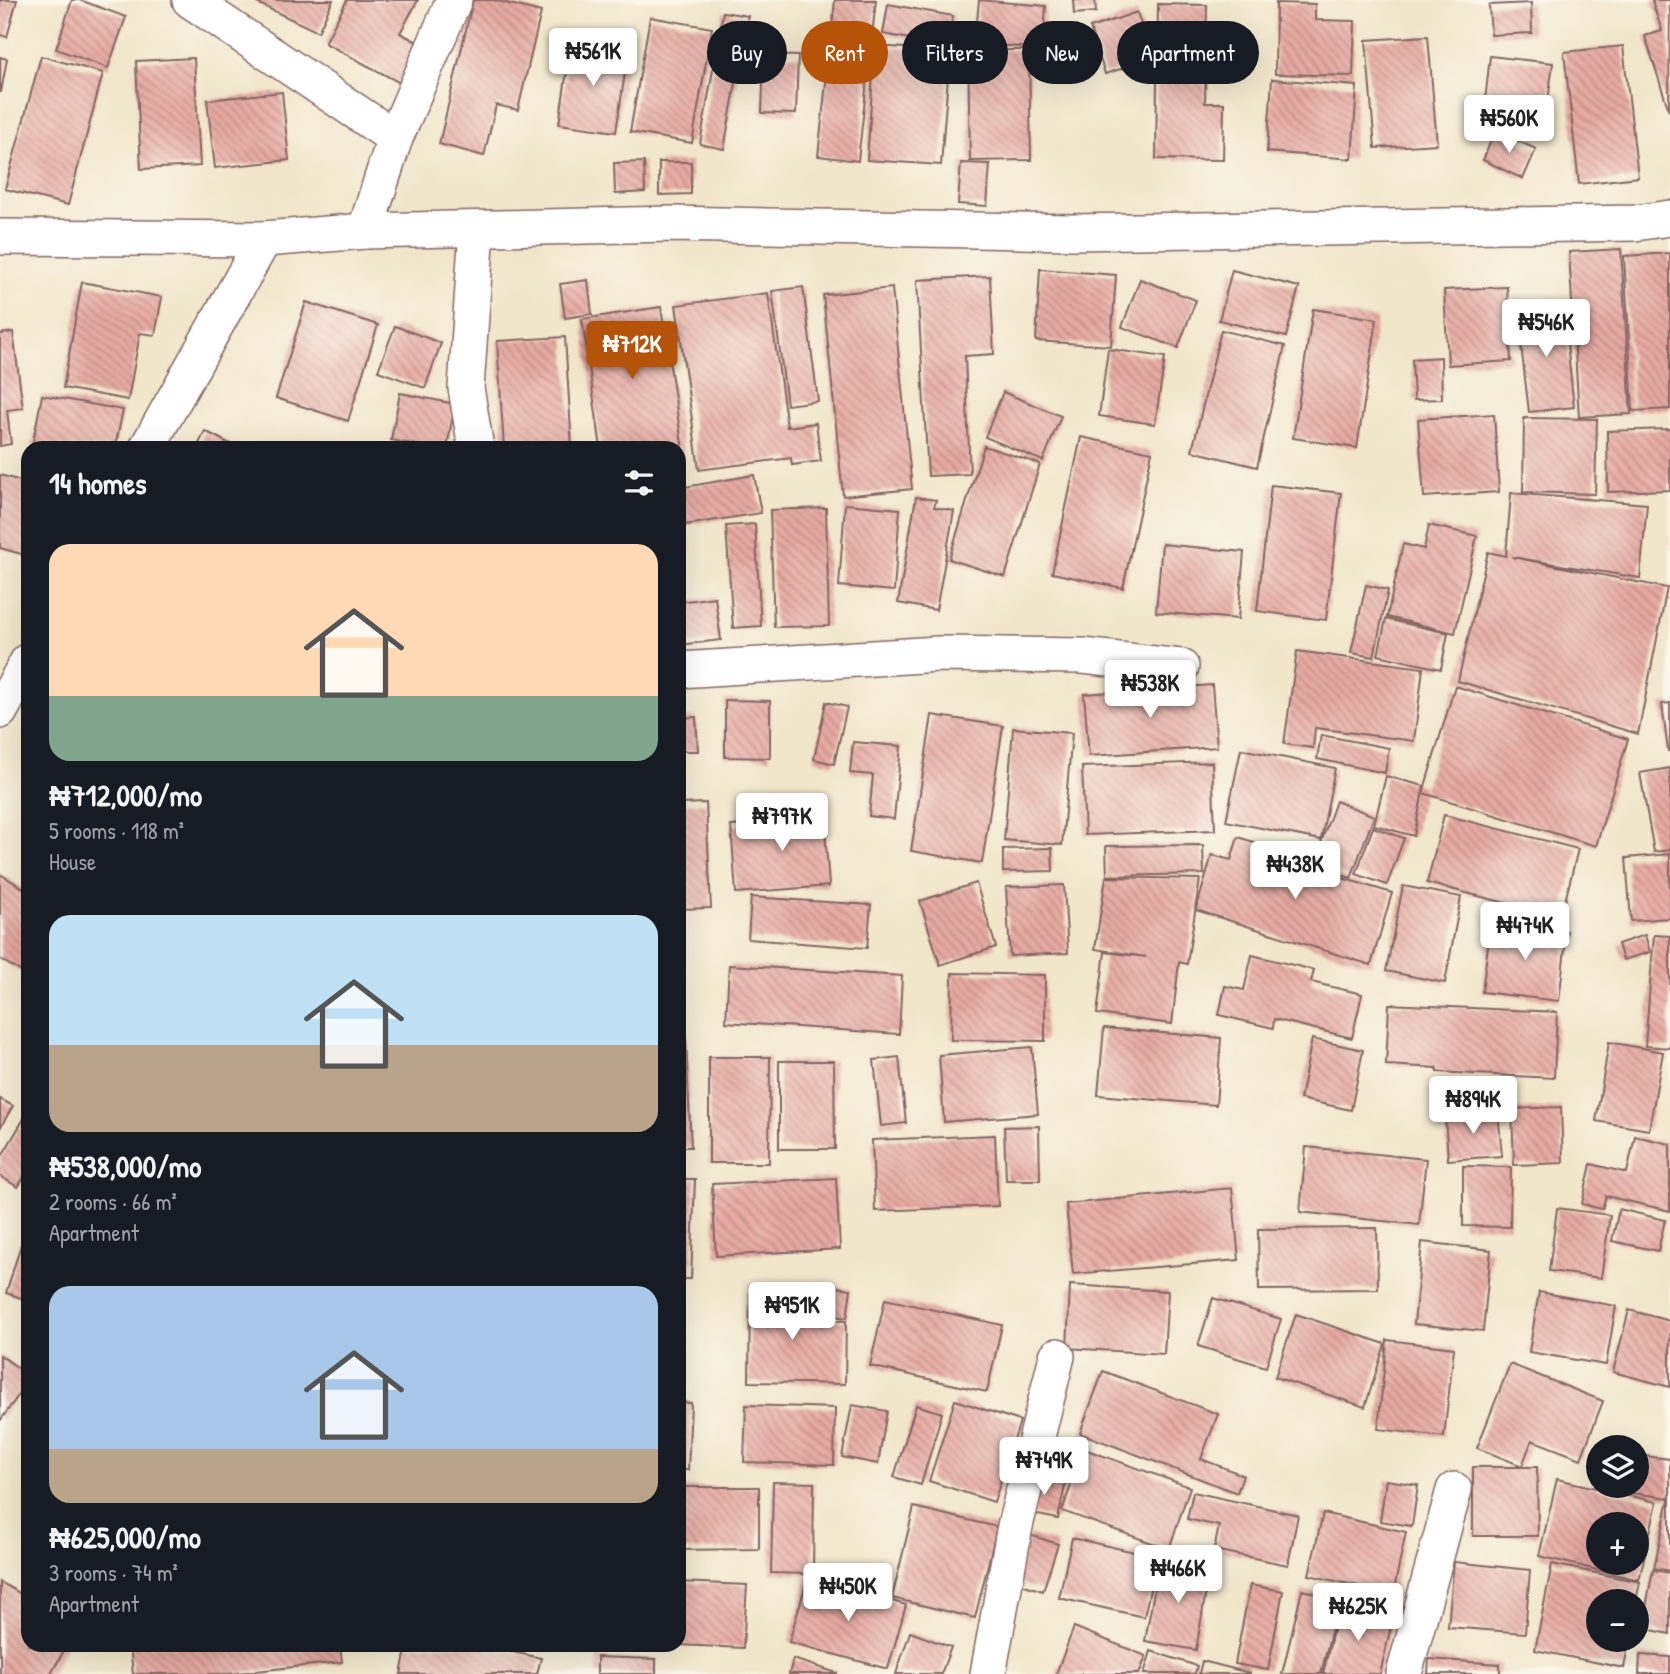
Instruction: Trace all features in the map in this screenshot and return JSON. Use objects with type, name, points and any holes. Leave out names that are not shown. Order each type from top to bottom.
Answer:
[{"type":"street","points":[[190,0],[395,138]]},
{"type":"street","points":[[365,231],[395,138],[454,0]]},
{"type":"street","points":[[0,237],[264,239],[365,231],[670,225],[1072,232],[1635,223],[1670,218]]},
{"type":"street","points":[[475,441],[466,388],[477,229]]},
{"type":"street","points":[[151,441],[264,239]]},
{"type":"street","points":[[686,670],[938,654],[1083,656],[1181,667]]},
{"type":"street","points":[[0,711],[21,674]]},
{"type":"street","points":[[988,1674],[1015,1526],[1057,1356]]},
{"type":"street","points":[[1404,1674],[1454,1490]]},
{"type":"building","points":[[0,0],[17,0],[7,37],[0,35]]},
{"type":"building","points":[[72,0],[80,0],[126,17],[108,68],[56,49]]},
{"type":"building","points":[[333,0],[318,32],[255,2]]},
{"type":"building","points":[[347,0],[418,0],[400,33],[421,44],[400,83],[325,43]]},
{"type":"building","points":[[473,0],[494,0],[541,12],[518,110],[496,105],[484,156],[439,144]]},
{"type":"building","points":[[835,0],[876,0],[874,21],[833,21]]},
{"type":"building","points":[[979,0],[1046,6],[1045,21],[1022,21],[1022,47],[1008,46],[1008,21],[977,21]]},
{"type":"building","points":[[1073,0],[1095,0],[1096,12],[1074,14]]},
{"type":"building","points":[[1670,0],[1669,111],[1645,36],[1662,31],[1652,1]]},
{"type":"building","points":[[1276,3],[1315,4],[1315,20],[1355,21],[1353,76],[1275,74]]},
{"type":"building","points":[[1531,3],[1532,33],[1491,35],[1489,5]]},
{"type":"building","points":[[888,4],[953,16],[952,21],[902,21],[902,38],[888,35],[888,21],[885,21]]},
{"type":"building","points":[[1158,4],[1207,5],[1207,21],[1158,21]]},
{"type":"building","points":[[723,12],[748,16],[747,21],[721,21]]},
{"type":"building","points":[[1137,12],[1140,21],[1117,21],[1117,70],[1105,74],[1103,68],[1103,24]]},
{"type":"building","points":[[650,17],[707,27],[707,57],[692,143],[630,132]]},
{"type":"building","points":[[1428,36],[1437,144],[1375,148],[1366,40]]},
{"type":"building","points":[[571,44],[628,53],[616,132],[559,124]]},
{"type":"building","points":[[1623,46],[1638,177],[1579,184],[1564,52]]},
{"type":"building","points":[[888,47],[902,48],[902,84],[947,84],[941,165],[867,160],[872,84],[888,84]]},
{"type":"building","points":[[1008,50],[1022,50],[1022,84],[1030,84],[1031,160],[970,161],[969,84],[1008,84]]},
{"type":"building","points":[[41,56],[103,73],[68,205],[5,189]]},
{"type":"building","points":[[787,56],[798,56],[796,114],[762,113],[763,84],[787,84]]},
{"type":"building","points":[[1490,56],[1553,63],[1546,117],[1484,110]]},
{"type":"building","points":[[0,57],[7,59],[1,92],[0,92]]},
{"type":"building","points":[[194,58],[200,166],[141,169],[136,61]]},
{"type":"building","points":[[1272,79],[1357,86],[1352,159],[1267,152]]},
{"type":"building","points":[[710,84],[736,84],[724,149],[700,144]]},
{"type":"building","points":[[826,84],[867,84],[858,161],[818,156]]},
{"type":"building","points":[[1157,84],[1205,84],[1205,103],[1224,103],[1223,160],[1156,159]]},
{"type":"building","points":[[282,92],[289,160],[215,168],[207,100]]},
{"type":"building","points":[[1495,131],[1536,149],[1523,179],[1483,160]]},
{"type":"building","points":[[644,162],[645,192],[615,194],[614,163]]},
{"type":"building","points":[[659,162],[691,162],[691,194],[659,195]]},
{"type":"building","points":[[961,163],[990,164],[987,206],[958,204]]},
{"type":"building","points":[[1621,249],[1631,414],[1579,417],[1569,252]]},
{"type":"building","points":[[1670,253],[1670,409],[1633,411],[1624,256]]},
{"type":"building","points":[[1040,269],[1116,275],[1111,346],[1036,341]]},
{"type":"building","points":[[1232,270],[1299,287],[1286,337],[1219,320]]},
{"type":"building","points":[[990,276],[994,354],[965,356],[970,474],[928,476],[917,280]]},
{"type":"building","points":[[1140,279],[1196,300],[1178,348],[1122,327]]},
{"type":"building","points":[[588,280],[592,314],[565,318],[560,284]]},
{"type":"building","points":[[82,282],[162,297],[155,335],[140,333],[128,400],[63,388]]},
{"type":"building","points":[[803,287],[818,401],[787,405],[772,291]]},
{"type":"building","points":[[1507,287],[1511,361],[1448,365],[1444,290]]},
{"type":"building","points":[[892,288],[912,489],[843,496],[823,295]]},
{"type":"building","points":[[768,293],[787,427],[816,423],[821,461],[792,465],[791,458],[699,470],[676,305]]},
{"type":"building","points":[[306,302],[378,325],[348,421],[276,398]]},
{"type":"building","points":[[661,307],[682,441],[600,441],[582,319]]},
{"type":"building","points":[[1563,307],[1574,407],[1529,412],[1517,311]]},
{"type":"building","points":[[1313,309],[1377,319],[1357,448],[1293,438]]},
{"type":"building","points":[[395,326],[441,343],[425,388],[378,371]]},
{"type":"building","points":[[1221,330],[1285,346],[1257,467],[1192,451]]},
{"type":"building","points":[[13,332],[23,408],[7,410],[11,444],[0,446],[0,334]]},
{"type":"building","points":[[565,337],[572,441],[504,441],[497,341]]},
{"type":"building","points":[[1108,349],[1165,357],[1155,424],[1099,416]]},
{"type":"building","points":[[1441,357],[1442,399],[1414,400],[1412,359]]},
{"type":"building","points":[[1003,392],[1061,416],[1043,461],[985,437]]},
{"type":"building","points":[[400,393],[455,404],[448,441],[391,440]]},
{"type":"building","points":[[42,395],[123,410],[116,441],[33,441]]},
{"type":"building","points":[[1494,414],[1499,492],[1424,497],[1418,419]]},
{"type":"building","points":[[1524,418],[1597,419],[1595,494],[1523,492]]},
{"type":"building","points":[[1670,429],[1670,490],[1608,492],[1607,431]]},
{"type":"building","points":[[205,431],[224,441],[200,441]]},
{"type":"building","points":[[1081,437],[1152,452],[1123,588],[1052,573]]},
{"type":"building","points":[[984,446],[1040,464],[1005,577],[949,559]]},
{"type":"building","points":[[0,475],[21,481],[21,554],[0,548]]},
{"type":"building","points":[[754,475],[761,513],[686,525],[686,487]]},
{"type":"building","points":[[1271,485],[1341,493],[1326,620],[1257,611]]},
{"type":"building","points":[[1511,493],[1647,504],[1640,578],[1512,557],[1667,588],[1638,734],[1458,681],[1488,552],[1506,556]]},
{"type":"building","points":[[916,497],[936,500],[934,507],[954,511],[936,610],[898,603]]},
{"type":"building","points":[[845,504],[900,509],[894,591],[839,586]]},
{"type":"building","points":[[826,508],[829,626],[774,627],[770,510]]},
{"type":"building","points":[[755,524],[761,626],[733,628],[726,526]]},
{"type":"building","points":[[1429,525],[1477,536],[1455,633],[1387,617],[1403,544],[1424,549]]},
{"type":"building","points":[[1162,544],[1244,552],[1238,619],[1156,612]]},
{"type":"building","points":[[1366,585],[1388,590],[1374,657],[1351,653]]},
{"type":"building","points":[[715,597],[721,640],[686,644],[686,601]]},
{"type":"building","points":[[1386,619],[1448,633],[1441,669],[1378,655]]},
{"type":"building","points":[[1297,651],[1423,668],[1414,741],[1315,728],[1313,748],[1284,744]]},
{"type":"building","points":[[1212,685],[1217,747],[1089,756],[1084,694]]},
{"type":"building","points":[[1455,686],[1628,739],[1596,846],[1423,793]]},
{"type":"building","points":[[725,700],[770,701],[770,758],[725,757]]},
{"type":"building","points":[[826,702],[847,707],[834,764],[814,759]]},
{"type":"building","points":[[1670,703],[1670,751],[1668,751],[1662,704]]},
{"type":"building","points":[[932,715],[1003,726],[982,863],[911,851]]},
{"type":"building","points":[[696,717],[698,751],[686,751],[686,718]]},
{"type":"building","points":[[1013,728],[1072,733],[1062,845],[1004,840]]},
{"type":"building","points":[[1321,735],[1389,748],[1385,773],[1317,759]]},
{"type":"building","points":[[853,742],[901,746],[894,819],[869,816],[873,775],[850,773]]},
{"type":"building","points":[[1241,749],[1335,768],[1321,840],[1226,821]]},
{"type":"building","points":[[1212,762],[1215,830],[1085,835],[1082,767]]},
{"type":"building","points":[[1670,768],[1670,850],[1654,852],[1640,773]]},
{"type":"building","points":[[1386,776],[1424,786],[1414,836],[1374,825]]},
{"type":"building","points":[[1336,801],[1374,816],[1351,878],[1313,865]]},
{"type":"building","points":[[823,802],[829,886],[736,893],[731,826],[802,821],[800,803]]},
{"type":"building","points":[[706,803],[711,908],[686,909],[686,804]]},
{"type":"building","points":[[1444,815],[1578,849],[1561,917],[1427,883]]},
{"type":"building","points":[[1373,827],[1404,838],[1387,885],[1356,874]]},
{"type":"building","points":[[1238,837],[1298,856],[1296,864],[1392,893],[1371,965],[1196,910],[1212,855],[1231,860]]},
{"type":"building","points":[[1203,845],[1204,874],[1107,876],[1106,846]]},
{"type":"building","points":[[1052,848],[1053,871],[1003,872],[1003,849]]},
{"type":"building","points":[[1670,854],[1670,918],[1631,921],[1626,858]]},
{"type":"building","points":[[0,874],[21,887],[21,972],[0,959]]},
{"type":"building","points":[[1106,877],[1200,879],[1187,964],[1179,962],[1172,1024],[1097,1014],[1105,952],[1146,957],[1095,949]]},
{"type":"building","points":[[976,883],[996,947],[940,965],[920,901]]},
{"type":"building","points":[[1064,885],[1068,953],[1010,956],[1006,887]]},
{"type":"building","points":[[1403,886],[1461,897],[1445,983],[1386,971]]},
{"type":"building","points":[[751,897],[871,905],[867,948],[748,939]]},
{"type":"building","points":[[1491,922],[1567,931],[1559,1001],[1482,992]]},
{"type":"building","points":[[1645,935],[1650,952],[1623,960],[1618,944]]},
{"type":"building","points":[[1654,935],[1670,936],[1670,1048],[1645,1046]]},
{"type":"building","points":[[1252,955],[1314,970],[1311,982],[1362,994],[1352,1038],[1274,1019],[1273,1028],[1219,1015],[1225,986],[1244,990]]},
{"type":"building","points":[[729,965],[902,976],[899,1034],[726,1022]]},
{"type":"building","points":[[952,973],[1045,975],[1045,1041],[951,1040]]},
{"type":"building","points":[[1389,1004],[1557,1012],[1554,1078],[1437,1072],[1437,1068],[1386,1065]]},
{"type":"building","points":[[1104,1028],[1221,1038],[1216,1105],[1098,1095]]},
{"type":"building","points":[[686,1039],[691,1147],[686,1147]]},
{"type":"building","points":[[1312,1039],[1363,1050],[1351,1110],[1300,1099]]},
{"type":"building","points":[[1609,1042],[1663,1052],[1649,1130],[1596,1121]]},
{"type":"building","points":[[1032,1047],[1038,1114],[944,1122],[939,1055]]},
{"type":"building","points":[[709,1057],[770,1057],[769,1163],[709,1163]]},
{"type":"building","points":[[899,1057],[906,1123],[881,1126],[874,1060]]},
{"type":"building","points":[[779,1061],[834,1061],[835,1149],[779,1149]]},
{"type":"building","points":[[0,1099],[13,1106],[0,1128]]},
{"type":"building","points":[[1561,1107],[1563,1163],[1514,1165],[1512,1109]]},
{"type":"building","points":[[1498,1111],[1502,1156],[1448,1160],[1445,1115]]},
{"type":"building","points":[[21,1124],[21,1182],[18,1187],[0,1176],[0,1159]]},
{"type":"building","points":[[1039,1126],[1040,1180],[1006,1180],[1004,1127]]},
{"type":"building","points":[[995,1135],[998,1206],[875,1211],[872,1140]]},
{"type":"building","points":[[1635,1136],[1670,1144],[1670,1211],[1606,1196],[1602,1209],[1582,1204],[1591,1164],[1627,1173]]},
{"type":"building","points":[[1306,1147],[1426,1159],[1419,1225],[1300,1212]]},
{"type":"building","points":[[1463,1166],[1511,1167],[1510,1227],[1463,1226]]},
{"type":"building","points":[[836,1178],[840,1249],[716,1256],[712,1184]]},
{"type":"building","points":[[686,1179],[695,1179],[691,1279],[686,1279]]},
{"type":"building","points":[[1232,1188],[1239,1260],[1073,1274],[1066,1204]]},
{"type":"building","points":[[1557,1208],[1610,1215],[1601,1278],[1549,1271]]},
{"type":"building","points":[[1619,1209],[1665,1220],[1658,1251],[1612,1241]]},
{"type":"building","points":[[1377,1228],[1378,1289],[1259,1290],[1258,1229]]},
{"type":"building","points":[[1422,1242],[1491,1250],[1483,1331],[1414,1324]]},
{"type":"building","points":[[21,1245],[21,1298],[6,1293]]},
{"type":"building","points":[[804,1282],[851,1289],[847,1318],[799,1310]]},
{"type":"building","points":[[750,1285],[792,1286],[792,1320],[846,1321],[845,1384],[749,1382]]},
{"type":"building","points":[[1070,1285],[1168,1291],[1164,1354],[1067,1348]]},
{"type":"building","points":[[1539,1292],[1616,1306],[1606,1365],[1529,1352]]},
{"type":"building","points":[[1213,1298],[1281,1319],[1266,1367],[1198,1346]]},
{"type":"building","points":[[885,1299],[1002,1325],[987,1392],[870,1366]]},
{"type":"building","points":[[1629,1310],[1670,1321],[1670,1387],[1613,1372]]},
{"type":"building","points":[[1296,1314],[1385,1344],[1365,1407],[1275,1377]]},
{"type":"building","points":[[1387,1340],[1454,1348],[1444,1437],[1378,1429]]},
{"type":"building","points":[[0,1355],[21,1370],[21,1392],[0,1421]]},
{"type":"building","points":[[1510,1364],[1603,1401],[1590,1435],[1586,1435],[1586,1446],[1581,1459],[1532,1440],[1522,1466],[1477,1448]]},
{"type":"building","points":[[1103,1371],[1218,1414],[1201,1459],[1243,1475],[1237,1493],[1080,1433]]},
{"type":"building","points":[[955,1400],[1020,1421],[994,1502],[929,1481]]},
{"type":"building","points":[[686,1403],[691,1403],[686,1470]]},
{"type":"building","points":[[746,1405],[835,1408],[834,1465],[744,1462]]},
{"type":"building","points":[[852,1405],[887,1411],[878,1464],[842,1457]]},
{"type":"building","points":[[916,1405],[942,1413],[921,1485],[894,1477]]},
{"type":"building","points":[[1084,1449],[1190,1487],[1169,1549],[1062,1511]]},
{"type":"building","points":[[1649,1457],[1670,1459],[1670,1498],[1649,1495]]},
{"type":"building","points":[[1473,1467],[1537,1467],[1538,1536],[1473,1536]]},
{"type":"building","points":[[1031,1474],[1066,1481],[1058,1519],[1023,1512]]},
{"type":"building","points":[[1557,1479],[1586,1486],[1586,1498],[1640,1498],[1657,1502],[1649,1537],[1649,1512],[1586,1512],[1586,1567],[1539,1556]]},
{"type":"building","points":[[1386,1480],[1418,1485],[1412,1526],[1380,1521]]},
{"type":"building","points":[[773,1482],[814,1483],[813,1574],[771,1573]]},
{"type":"building","points":[[686,1487],[759,1487],[759,1549],[686,1550]]},
{"type":"building","points":[[1193,1492],[1298,1515],[1288,1565],[1214,1550],[1219,1526],[1187,1519]]},
{"type":"building","points":[[1670,1499],[1670,1571],[1654,1568]]},
{"type":"building","points":[[914,1507],[997,1527],[975,1618],[892,1598]]},
{"type":"building","points":[[1323,1513],[1406,1532],[1393,1594],[1309,1575]]},
{"type":"building","points":[[1030,1535],[1058,1544],[1043,1591],[1015,1582]]},
{"type":"building","points":[[1072,1538],[1157,1557],[1144,1617],[1059,1598]]},
{"type":"building","points":[[1160,1559],[1210,1568],[1196,1650],[1145,1641]]},
{"type":"building","points":[[1454,1562],[1530,1570],[1525,1633],[1448,1627]]},
{"type":"building","points":[[1552,1564],[1586,1571],[1586,1575],[1606,1575],[1640,1582],[1639,1589],[1586,1589],[1586,1652],[1627,1652],[1624,1668],[1535,1650]]},
{"type":"building","points":[[1653,1570],[1670,1573],[1670,1634],[1649,1630],[1649,1591]]},
{"type":"building","points":[[1618,1575],[1640,1575],[1639,1580]]},
{"type":"building","points":[[808,1577],[906,1605],[888,1669],[789,1642]]},
{"type":"building","points":[[0,1582],[21,1594],[21,1652],[63,1652],[51,1674],[0,1674]]},
{"type":"building","points":[[686,1582],[747,1585],[743,1648],[686,1645]]},
{"type":"building","points":[[1250,1585],[1283,1591],[1268,1670],[1235,1664]]},
{"type":"building","points":[[1302,1590],[1339,1599],[1321,1674],[1282,1674]]},
{"type":"building","points":[[1339,1605],[1393,1618],[1380,1674],[1323,1674]]},
{"type":"building","points":[[1074,1627],[1146,1656],[1139,1674],[1056,1674]]},
{"type":"building","points":[[910,1632],[951,1647],[941,1674],[896,1674]]},
{"type":"building","points":[[1151,1651],[1197,1666],[1195,1674],[1144,1674]]},
{"type":"building","points":[[131,1652],[341,1652],[342,1662],[228,1674],[133,1674]]},
{"type":"building","points":[[406,1652],[513,1652],[541,1658],[537,1674],[401,1674]]},
{"type":"building","points":[[1640,1655],[1670,1657],[1670,1674],[1639,1674]]},
{"type":"building","points":[[597,1657],[656,1659],[656,1674],[597,1674]]},
{"type":"building","points":[[793,1659],[837,1673],[837,1674],[789,1674]]},
{"type":"building","points":[[1429,1659],[1500,1664],[1500,1674],[1428,1674]]},
{"type":"building","points":[[1202,1661],[1250,1673],[1250,1674],[1199,1674]]}]
